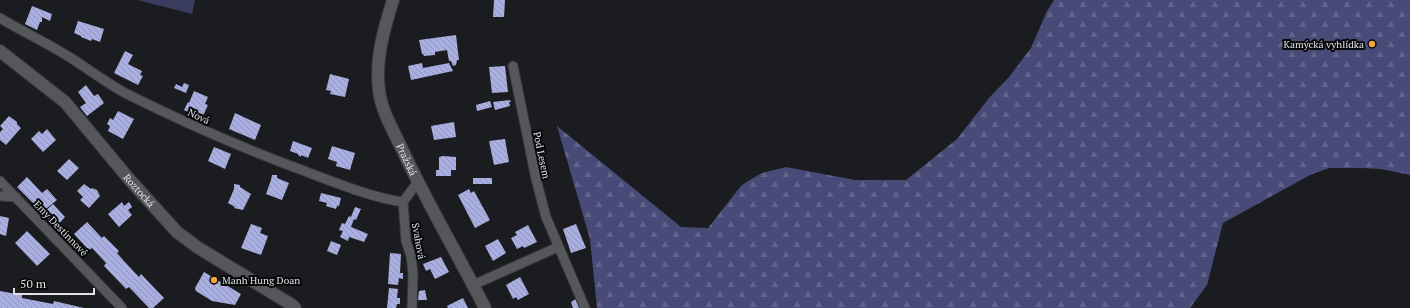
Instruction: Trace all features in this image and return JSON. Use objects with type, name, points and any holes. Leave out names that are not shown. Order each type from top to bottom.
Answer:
[{"type":"street","name":"Pražská","points":[[393,0],[380,45],[379,90],[381,101],[417,183],[474,285],[485,308]]},
{"type":"street","name":"Nová","points":[[0,18],[25,34],[60,51],[110,84],[207,132],[253,152],[310,173],[387,200],[403,202]]},
{"type":"street","name":"Roztocká","points":[[0,52],[65,102],[134,185],[177,232],[295,308]]},
{"type":"street","name":"Pod Lesem","points":[[513,66],[536,179],[546,217],[585,308]]},
{"type":"street","name":"Emy Destinnové","points":[[0,181],[122,308]]},
{"type":"street","points":[[403,202],[417,183]]},
{"type":"street","points":[[0,196],[16,197]]},
{"type":"street","name":"Svahová","points":[[403,202],[406,241],[411,256],[413,273],[412,308]]},
{"type":"street","points":[[474,285],[558,248]]},
{"type":"shaded area","points":[[137,0],[195,0],[192,14]]},
{"type":"green space","points":[[1054,0],[1410,0],[1410,175],[1381,169],[1329,168],[1310,175],[1223,223],[1207,285],[1190,308],[597,308],[590,239],[557,126],[681,227],[708,228],[741,186],[762,173],[786,167],[855,180],[906,180],[957,139],[989,98],[1009,77],[1031,48],[1047,11]]},
{"type":"building","points":[[494,0],[505,0],[504,17],[493,17]]},
{"type":"building","points":[[32,6],[52,14],[50,21],[42,17],[42,22],[40,22],[37,30],[25,24]]},
{"type":"building","points":[[78,21],[104,29],[100,42],[92,39],[91,41],[74,33]]},
{"type":"building","points":[[456,35],[459,60],[457,60],[456,65],[453,66],[451,61],[449,61],[447,50],[435,52],[435,55],[424,56],[422,54],[419,40]]},
{"type":"building","points":[[125,51],[133,55],[128,64],[142,71],[140,75],[143,76],[138,85],[114,73]]},
{"type":"building","points":[[422,63],[423,68],[449,63],[453,71],[411,80],[408,66]]},
{"type":"building","points":[[505,66],[508,92],[492,93],[489,67]]},
{"type":"building","points":[[330,74],[349,79],[345,97],[330,94],[331,91],[326,90]]},
{"type":"building","points":[[184,83],[189,85],[186,93],[174,88],[176,84],[182,87]]},
{"type":"building","points":[[86,85],[94,96],[98,94],[104,103],[87,116],[80,107],[86,103],[78,92]]},
{"type":"building","points":[[194,91],[208,97],[205,104],[208,105],[202,118],[184,110]]},
{"type":"building","points":[[510,100],[510,106],[495,110],[493,102]]},
{"type":"building","points":[[490,101],[492,107],[477,111],[476,105]]},
{"type":"building","points":[[118,111],[134,119],[123,139],[108,131],[110,126],[107,124],[110,118],[113,120]]},
{"type":"building","points":[[235,113],[261,125],[255,140],[229,129]]},
{"type":"building","points":[[9,116],[17,122],[21,128],[6,145],[0,140],[0,132],[3,129],[0,126]]},
{"type":"building","points":[[454,122],[456,137],[434,140],[431,126]]},
{"type":"building","points":[[47,129],[56,140],[43,152],[31,139],[39,131],[42,134]]},
{"type":"building","points":[[505,139],[509,162],[494,165],[489,141]]},
{"type":"building","points":[[293,141],[312,148],[308,158],[301,155],[301,157],[290,151]]},
{"type":"building","points":[[332,146],[355,153],[350,170],[336,166],[337,162],[328,159]]},
{"type":"building","points":[[214,147],[231,154],[225,169],[208,161]]},
{"type":"building","points":[[439,157],[456,157],[456,170],[451,170],[451,176],[436,176],[436,170],[439,170]]},
{"type":"building","points":[[69,159],[79,168],[67,180],[57,171]]},
{"type":"building","points":[[272,175],[277,175],[277,178],[289,183],[282,200],[266,194]]},
{"type":"building","points":[[27,177],[42,193],[47,189],[57,200],[42,212],[17,187]]},
{"type":"building","points":[[473,178],[492,178],[492,184],[473,184]]},
{"type":"building","points":[[84,184],[91,189],[97,190],[100,196],[89,208],[80,200],[83,197],[77,191]]},
{"type":"building","points":[[234,184],[240,185],[240,187],[251,194],[243,210],[234,208],[235,207],[228,203],[234,189]]},
{"type":"building","points":[[469,189],[471,193],[474,191],[490,220],[475,228],[458,195]]},
{"type":"building","points":[[321,193],[341,198],[339,206],[337,206],[336,209],[326,206],[327,203],[319,201]]},
{"type":"building","points":[[122,202],[124,206],[129,202],[132,207],[128,210],[132,215],[119,227],[108,214]]},
{"type":"building","points":[[53,204],[65,217],[56,227],[43,213]]},
{"type":"building","points":[[355,207],[361,209],[356,220],[354,219],[351,227],[368,234],[364,242],[349,237],[348,241],[340,237],[343,231],[339,230],[342,223],[345,224],[349,216],[351,217]]},
{"type":"building","points":[[0,216],[9,218],[6,236],[0,234]]},
{"type":"building","points":[[87,222],[102,238],[104,236],[119,251],[117,253],[139,277],[141,274],[164,298],[153,308],[149,308],[129,287],[126,289],[104,266],[106,263],[92,248],[89,250],[74,234]]},
{"type":"building","points":[[251,224],[262,228],[260,233],[268,236],[261,255],[241,248]]},
{"type":"building","points":[[576,224],[586,248],[571,253],[563,229]]},
{"type":"building","points":[[528,225],[537,242],[524,248],[523,246],[517,249],[511,238],[517,235],[515,232]]},
{"type":"building","points":[[27,231],[50,254],[37,266],[15,243]]},
{"type":"building","points":[[498,239],[506,253],[493,261],[485,246]]},
{"type":"building","points":[[331,241],[341,245],[337,255],[327,251]]},
{"type":"building","points":[[390,253],[401,254],[400,273],[403,273],[403,279],[399,278],[398,285],[388,284]]},
{"type":"building","points":[[441,257],[449,272],[435,279],[430,269],[426,271],[423,264]]},
{"type":"building","points":[[204,272],[241,294],[235,305],[212,301],[196,291],[195,288]]},
{"type":"building","points":[[520,277],[529,294],[518,300],[516,297],[513,299],[506,285]]},
{"type":"building","points":[[389,288],[398,289],[397,298],[400,298],[400,304],[397,304],[396,308],[387,308]]},
{"type":"building","points":[[425,290],[427,300],[418,300],[419,291]]},
{"type":"building","points":[[0,291],[22,295],[22,298],[53,304],[54,301],[84,308],[0,308]]},
{"type":"building","points":[[463,298],[468,308],[448,308],[447,306]]},
{"type":"building","points":[[576,299],[580,308],[573,308],[571,302]]},
{"type":"place","name":"Kamýcká vyhlídka","points":[[1372,44]]},
{"type":"place","name":"Manh Hung Doan","points":[[214,280]]}]
